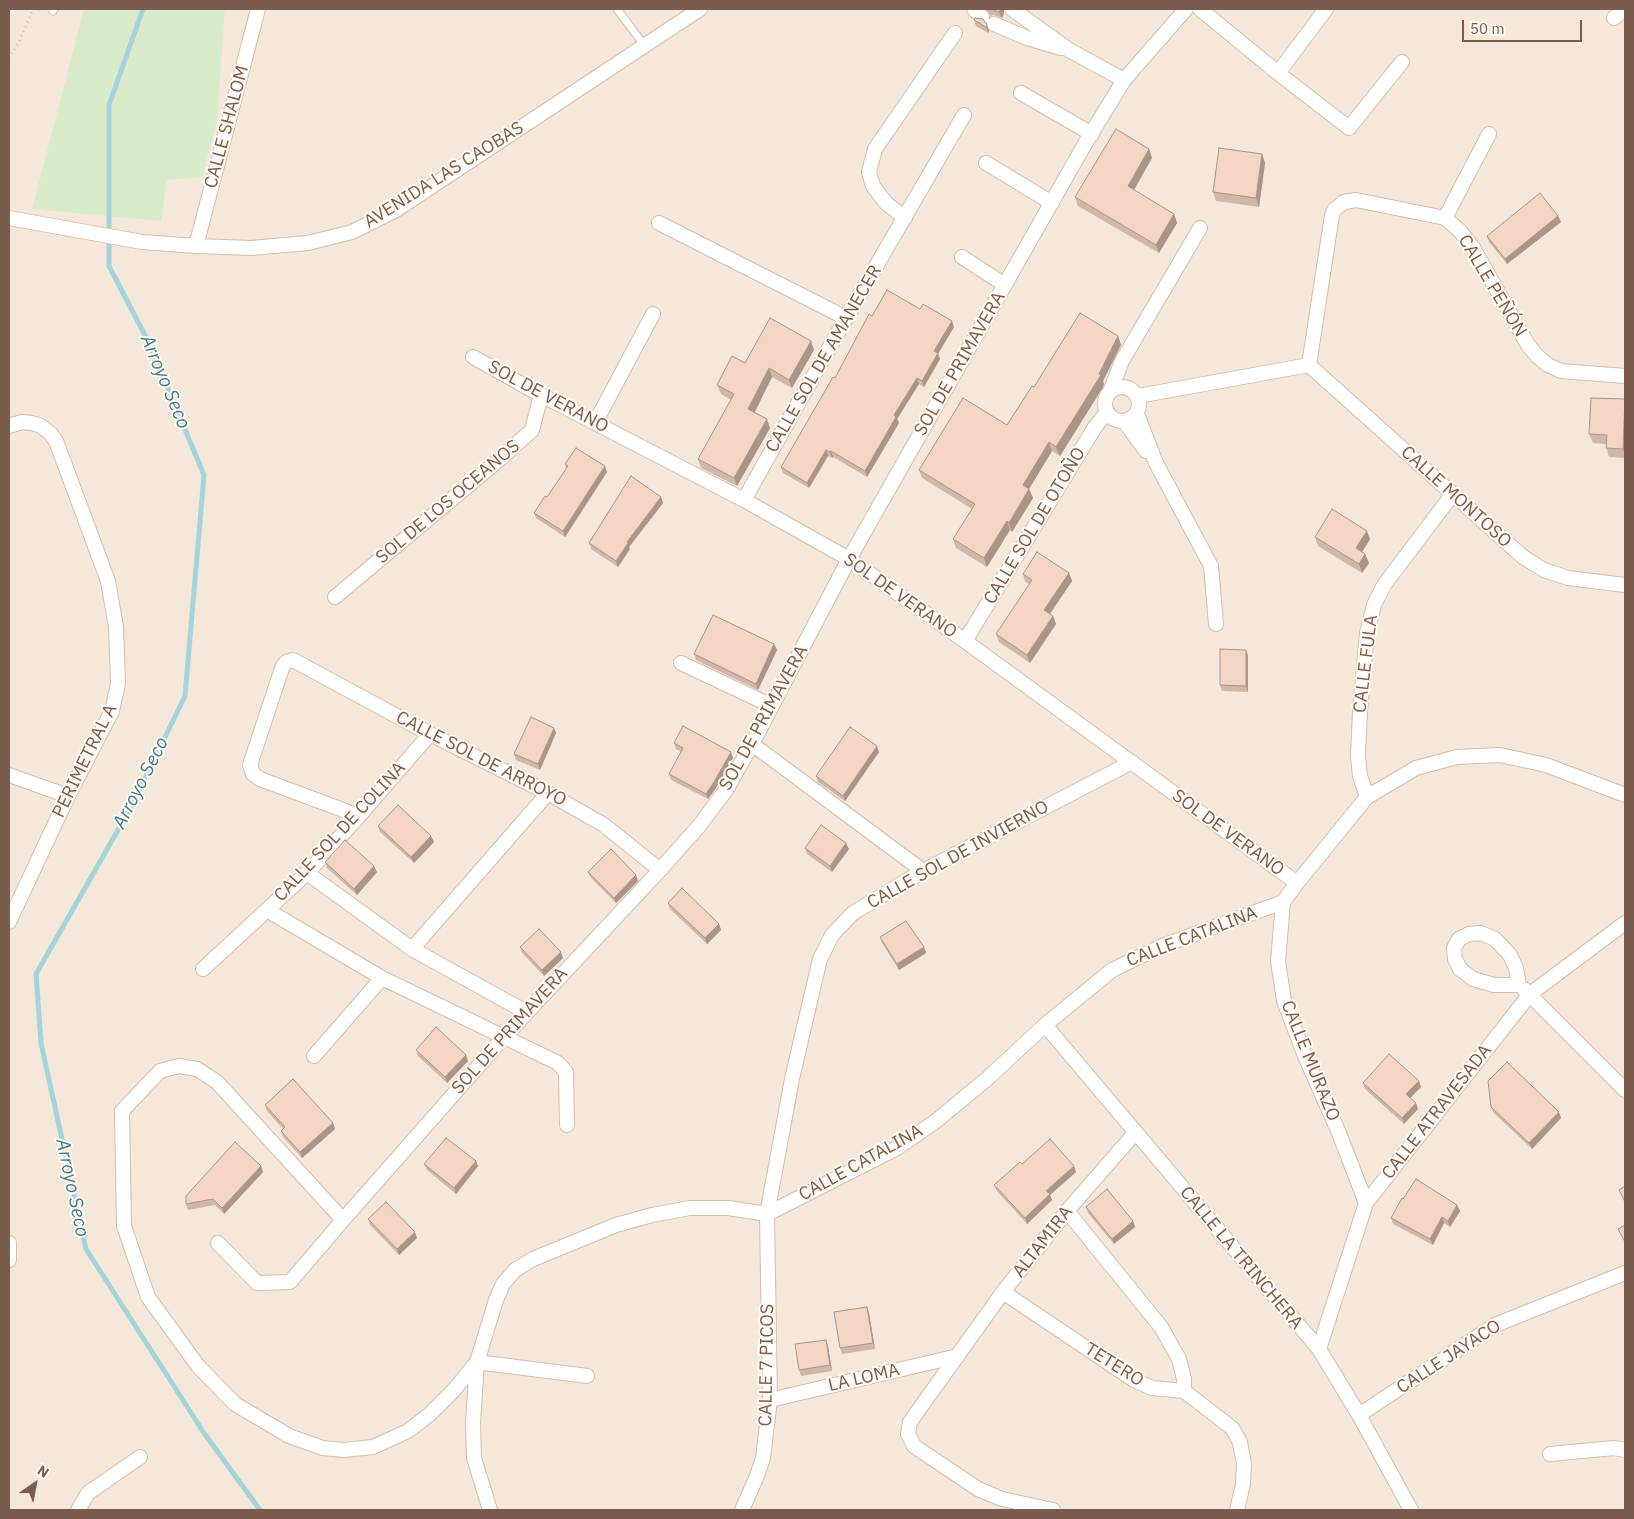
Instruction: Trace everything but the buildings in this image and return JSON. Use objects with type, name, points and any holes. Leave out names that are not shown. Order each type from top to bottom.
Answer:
[{"type":"street","name":"CALLE SHALOM","points":[[196,246],[258,9]]},
{"type":"street","name":"AVENIDA LAS CAOBAS","points":[[9,218],[142,242],[196,246],[251,248],[299,244],[352,232],[396,210],[700,9]]},
{"type":"street","points":[[1012,9],[1069,50],[1124,80]]},
{"type":"street","name":"SOL DE PRIMAVERA","points":[[218,1243],[257,1283],[290,1282],[502,1038],[699,826],[726,790],[849,559],[1124,80],[1186,9]]},
{"type":"street","points":[[1200,9],[1278,74],[1349,128],[1402,62]]},
{"type":"street","points":[[1278,74],[1326,9]]},
{"type":"street","points":[[1614,18],[1625,9]]},
{"type":"street","points":[[983,17],[1027,38],[1069,50]]},
{"type":"street","points":[[905,218],[886,202],[873,186],[869,172],[875,150],[955,33]]},
{"type":"street","points":[[1021,93],[1092,134]]},
{"type":"street","name":"CALLE SOL DE AMANECER","points":[[744,500],[846,318],[964,115]]},
{"type":"street","points":[[1445,218],[1489,134]]},
{"type":"street","points":[[986,163],[1052,203]]},
{"type":"street","name":"CALLE PEÑÓN","points":[[1309,365],[1332,215],[1334,210],[1344,202],[1356,200],[1445,218],[1460,231],[1472,246],[1528,344],[1537,356],[1548,365],[1561,371],[1625,376]]},
{"type":"street","points":[[659,223],[846,318]]},
{"type":"street","points":[[1137,414],[1133,418],[1124,421],[1116,420],[1107,412],[1105,401],[1122,361],[1200,228]]},
{"type":"street","points":[[962,258],[1005,285]]},
{"type":"street","points":[[596,423],[653,314]]},
{"type":"street","name":"SOL DE VERANO","points":[[474,357],[540,395],[744,500],[849,559],[966,641],[1297,883]]},
{"type":"street","points":[[1138,396],[1309,365]]},
{"type":"street","name":"CALLE MONTOSO","points":[[1309,365],[1523,557],[1544,570],[1568,578],[1625,585]]},
{"type":"street","points":[[1110,392],[1119,387],[1124,387],[1138,396],[1137,414],[1156,463],[1211,566],[1216,624]]},
{"type":"street","name":"SOL DE LOS OCEANOS","points":[[335,597],[532,430],[540,395]]},
{"type":"street","name":"CALLE SOL DE OTOÑO","points":[[966,641],[1095,427],[1107,412]]},
{"type":"street","points":[[1124,421],[1156,463]]},
{"type":"street","name":"PERIMETRAL A","points":[[9,426],[22,422],[42,426],[50,432],[56,442],[108,581],[116,627],[118,684],[112,711],[68,796],[9,922]]},
{"type":"street","name":"CALLE FULA","points":[[1367,797],[1360,776],[1358,756],[1367,633],[1374,605],[1384,585],[1452,495]]},
{"type":"street","name":"CALLE SOL DE ARROYO","points":[[359,816],[260,779],[253,774],[250,765],[282,668],[286,662],[293,660],[430,734],[548,793],[604,825],[660,870]]},
{"type":"street","points":[[681,663],[772,706]]},
{"type":"street","name":"CALLE SOL DE COLINA","points":[[203,968],[308,872],[430,734]]},
{"type":"street","points":[[752,744],[923,871]]},
{"type":"street","points":[[1283,902],[1367,797],[1416,768],[1457,757],[1500,755],[1546,765],[1625,795]]},
{"type":"street","name":"CALLE SOL DE INVIERNO","points":[[767,1214],[792,1079],[820,960],[832,935],[853,913],[923,871],[1132,762]]},
{"type":"street","points":[[9,775],[68,796]]},
{"type":"street","points":[[412,948],[548,793]]},
{"type":"street","points":[[308,872],[412,948],[526,1012]]},
{"type":"street","name":"CALLE CATALINA","points":[[767,1214],[897,1148],[936,1121],[988,1078],[1045,1025],[1112,970],[1162,946],[1283,902]]},
{"type":"street","name":"CALLE MURAZO","points":[[1283,902],[1278,961],[1284,1001],[1366,1203]]},
{"type":"street","points":[[267,910],[382,978],[502,1038],[558,1063],[566,1072],[567,1125]]},
{"type":"street","name":"CALLE ATRAVESADA","points":[[1319,1349],[1366,1203],[1524,989],[1625,924]]},
{"type":"street","points":[[1524,989],[1494,985],[1473,979],[1460,969],[1455,959],[1454,948],[1460,939],[1469,934],[1481,933],[1495,939],[1510,956],[1524,989],[1625,1090]]},
{"type":"street","points":[[314,1056],[382,978]]},
{"type":"street","name":"CALLE LA TRINCHERA","points":[[1045,1025],[1319,1349],[1359,1415],[1411,1510]]},
{"type":"street","points":[[343,1220],[217,1082],[197,1069],[179,1066],[160,1071],[122,1111],[124,1226],[148,1297],[198,1366],[235,1404],[289,1436],[323,1448],[344,1450],[373,1447],[408,1431],[430,1414],[453,1391],[477,1362]]},
{"type":"street","name":"ALTAMIRA","points":[[1053,1510],[1002,1499],[978,1489],[914,1446],[908,1434],[910,1422],[1003,1292],[1067,1210],[1135,1132]]},
{"type":"street","points":[[490,1510],[474,1458],[473,1423],[477,1362],[496,1300],[503,1284],[515,1270],[533,1259],[616,1225],[652,1215],[690,1208],[728,1208],[767,1214]]},
{"type":"street","points":[[1067,1210],[1161,1327],[1179,1359],[1184,1379],[1184,1391],[1232,1428],[1240,1442],[1244,1464],[1244,1484],[1237,1510]]},
{"type":"street","name":"CALLE 7 PICOS","points":[[742,1510],[758,1476],[763,1458],[770,1400],[767,1214]]},
{"type":"street","points":[[9,1243],[9,1260]]},
{"type":"street","name":"CALLE JAYACO","points":[[1359,1415],[1495,1325],[1625,1273]]},
{"type":"street","name":"TETERO","points":[[1003,1292],[1143,1385],[1152,1388],[1184,1391]]},
{"type":"street","name":"LA LOMA","points":[[770,1400],[958,1356]]},
{"type":"street","points":[[477,1362],[587,1376]]},
{"type":"street","points":[[1550,1454],[1614,1448],[1625,1450]]},
{"type":"street","points":[[78,1510],[88,1493],[140,1457]]},
{"type":"lane","points":[[617,9],[644,45]]},
{"type":"path","points":[[9,58],[34,9],[53,10]]},
{"type":"shaded area","points":[[9,9],[1625,9],[1625,1510],[9,1510]]},
{"type":"green space","points":[[84,9],[225,9],[217,122],[202,177],[167,180],[161,221],[32,209]]},
{"type":"waterway","name":"Arroyo Seco","points":[[143,9],[109,105],[109,266],[148,341],[204,475],[185,696],[130,809],[36,974],[41,1043],[86,1249],[204,1433],[260,1510]]}]
